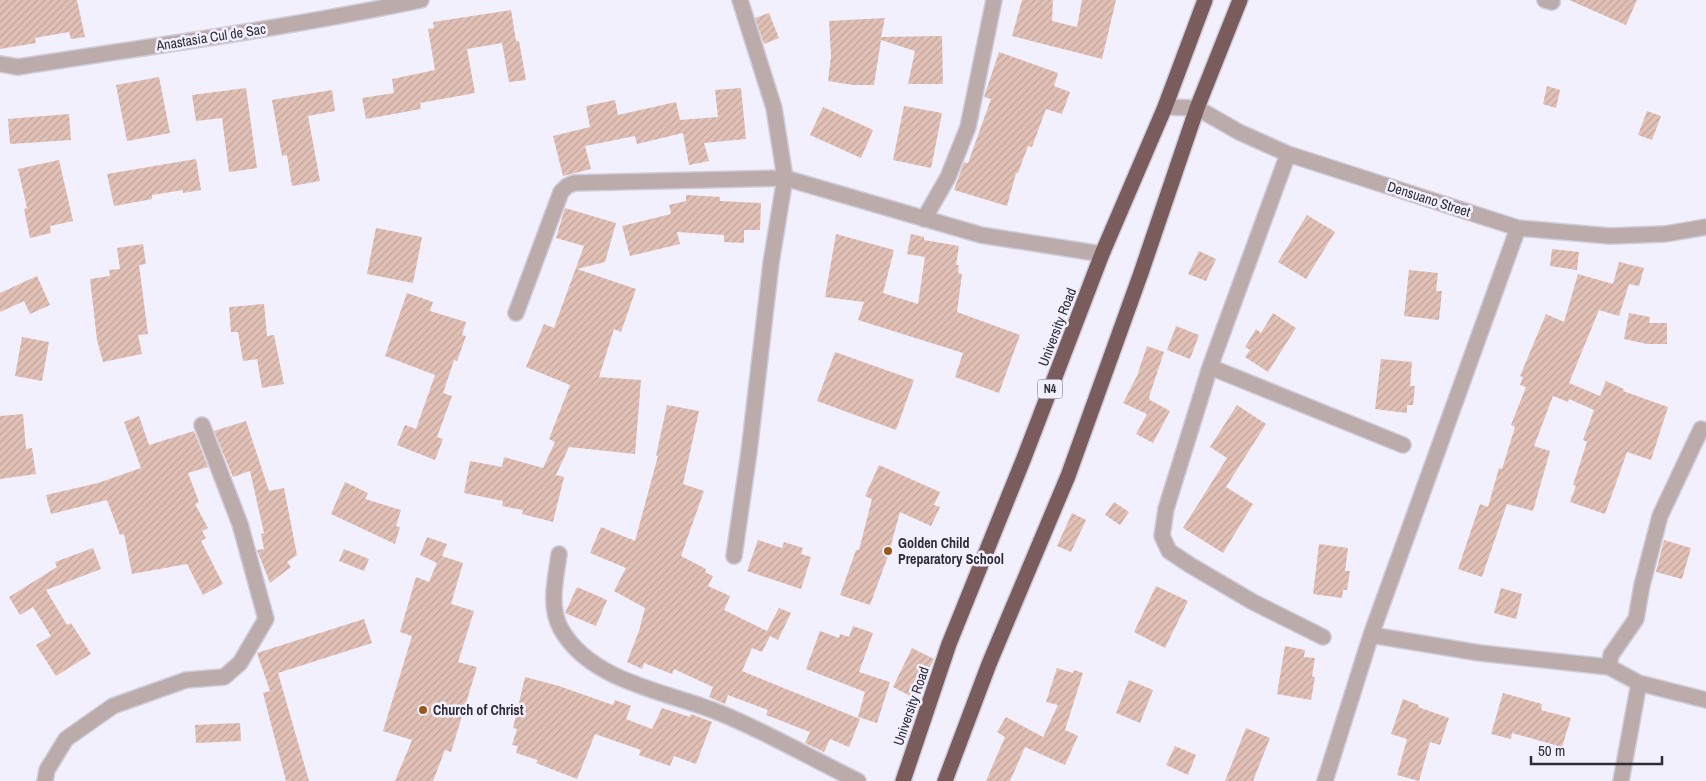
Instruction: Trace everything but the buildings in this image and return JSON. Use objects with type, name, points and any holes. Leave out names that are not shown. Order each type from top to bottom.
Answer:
[{"type":"highway","name":"University Road","points":[[902,781],[949,644],[1024,458],[1102,254],[1165,107],[1205,0]]},
{"type":"highway","points":[[945,781],[989,664],[1068,476],[1141,273],[1197,108],[1240,0]]},
{"type":"street","name":"Anastasia Cul de Sac","points":[[0,64],[18,67],[207,39],[354,14],[421,0]]},
{"type":"street","points":[[734,556],[749,452],[770,272],[785,178],[774,108],[740,0]]},
{"type":"street","points":[[924,219],[948,177],[968,127],[994,0]]},
{"type":"street","name":"Densuano Street","points":[[1165,107],[1197,108],[1239,132],[1288,154],[1518,228],[1610,236],[1665,234],[1706,227]]},
{"type":"street","points":[[1288,154],[1210,367],[1166,509],[1162,536],[1169,551],[1190,565],[1253,602],[1323,637]]},
{"type":"street","points":[[516,313],[561,192],[567,186],[574,183],[785,178],[981,235],[1102,254]]},
{"type":"street","points":[[1325,781],[1371,635],[1518,228]]},
{"type":"street","points":[[1210,367],[1403,445]]},
{"type":"street","points":[[45,781],[47,770],[66,739],[113,706],[186,680],[224,677],[240,663],[266,619],[240,524],[202,425]]},
{"type":"street","points":[[1609,668],[1611,654],[1636,619],[1642,585],[1660,516],[1701,429]]},
{"type":"street","points":[[559,554],[553,600],[560,627],[574,646],[607,671],[646,689],[715,711],[858,781]]},
{"type":"street","points":[[1371,635],[1480,653],[1609,668],[1639,683],[1706,700]]},
{"type":"street","points":[[1621,781],[1639,683]]},
{"type":"place","name":"Golden Child Preparatory School","points":[[888,551]]},
{"type":"place","name":"Church of Christ","points":[[423,710]]}]
